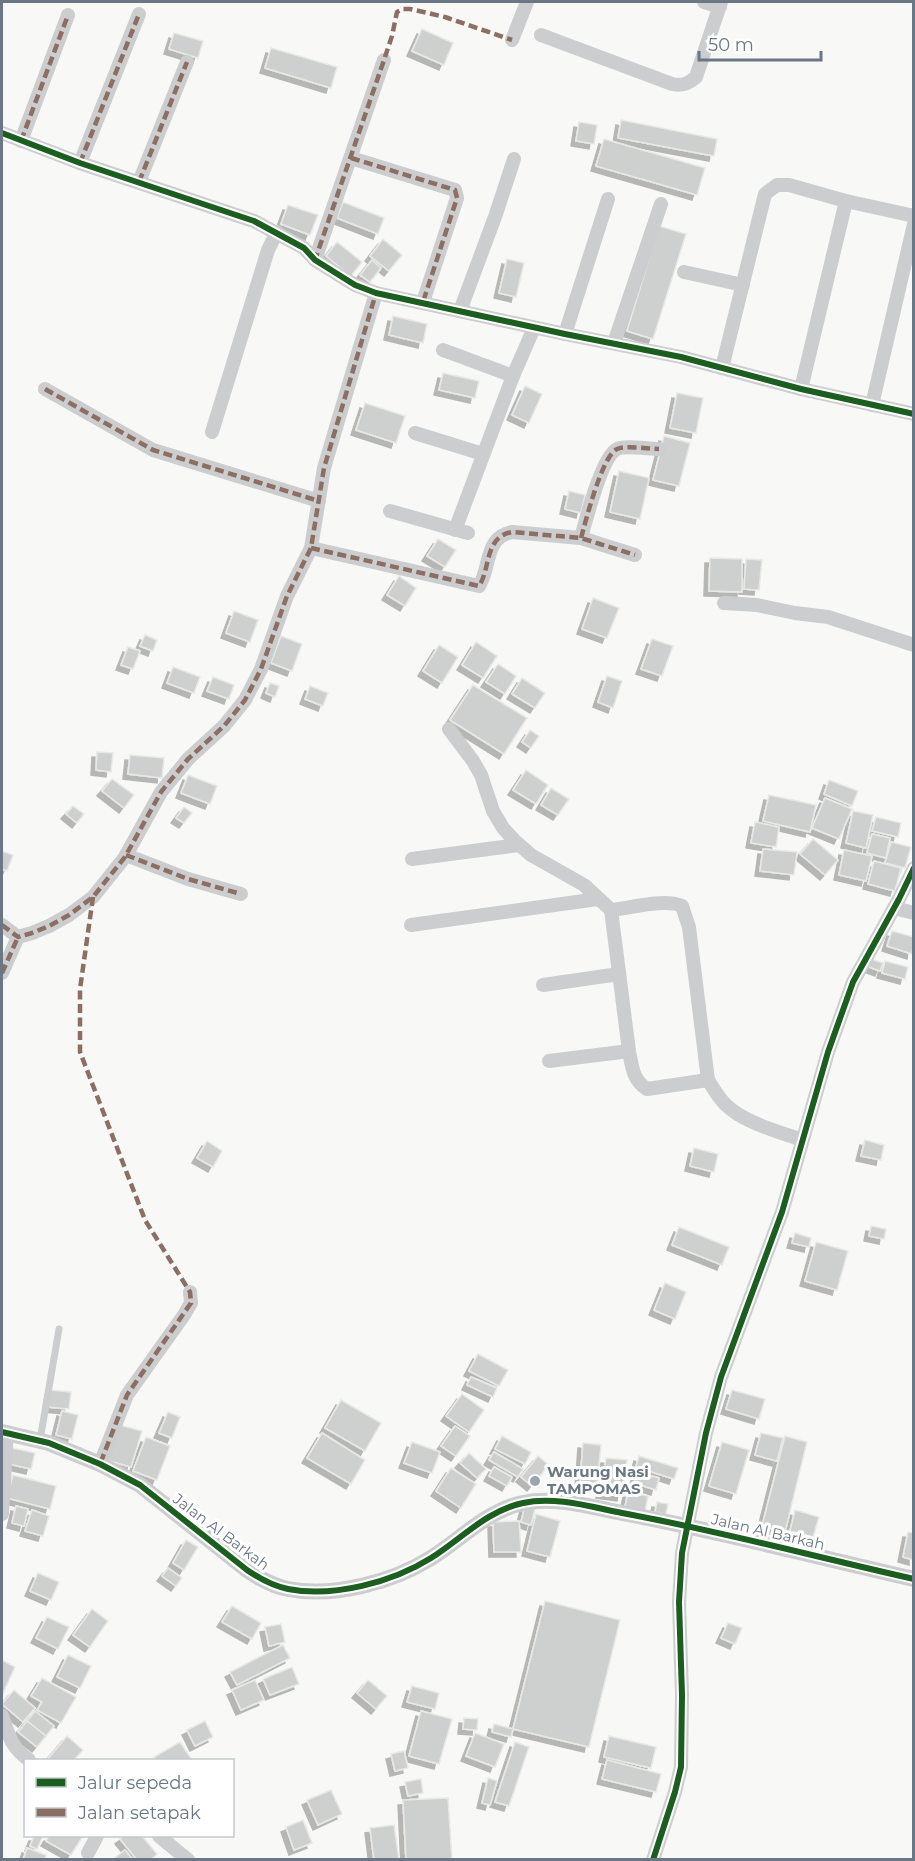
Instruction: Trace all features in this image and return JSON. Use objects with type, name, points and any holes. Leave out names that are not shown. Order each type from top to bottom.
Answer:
[{"type":"street","points":[[512,40],[527,2]]},
{"type":"street","points":[[541,35],[680,86],[688,84],[696,77],[721,4],[704,2]]},
{"type":"street","points":[[80,163],[139,14]]},
{"type":"street","points":[[21,141],[68,15]]},
{"type":"street","points":[[315,260],[384,60]]},
{"type":"street","points":[[139,182],[187,62]]},
{"type":"street","points":[[2,133],[80,163],[254,221],[304,248],[315,260],[355,285],[376,293],[614,343],[914,414]]},
{"type":"street","points":[[351,158],[455,190],[457,193],[423,302]]},
{"type":"street","points":[[460,310],[514,159]]},
{"type":"street","points":[[722,368],[765,194],[769,190],[777,185],[789,185],[846,201],[914,216]]},
{"type":"street","points":[[565,334],[608,199]]},
{"type":"street","points":[[801,389],[846,201]]},
{"type":"street","points":[[614,343],[661,204]]},
{"type":"street","points":[[872,405],[914,224]]},
{"type":"street","points":[[212,432],[268,250],[278,232]]},
{"type":"street","points":[[684,272],[743,285]]},
{"type":"street","points":[[18,937],[49,926],[69,915],[93,897],[126,855],[161,792],[188,759],[224,726],[245,700],[261,669],[287,596],[311,548],[324,468],[376,293]]},
{"type":"street","points":[[390,511],[461,532],[483,454],[534,328]]},
{"type":"street","points":[[443,350],[513,376]]},
{"type":"street","points":[[45,389],[153,450],[319,501]]},
{"type":"street","points":[[415,433],[483,454]]},
{"type":"street","points":[[581,538],[595,489],[611,454],[623,447],[659,449]]},
{"type":"street","points":[[311,548],[479,586],[494,543],[503,533],[581,538],[635,555]]},
{"type":"street","points":[[724,603],[757,605],[828,617],[914,645]]},
{"type":"street","points":[[449,729],[468,753],[481,775],[493,811],[503,828],[519,845],[546,864],[584,885],[611,910],[629,1051],[634,1074],[639,1084],[647,1089],[708,1080]]},
{"type":"street","points":[[412,859],[519,845]]},
{"type":"street","points":[[126,855],[188,879],[241,894]]},
{"type":"street","points":[[653,1860],[681,1767],[682,1695],[679,1602],[682,1553],[713,1403],[782,1212],[828,1052],[854,982],[914,867]]},
{"type":"street","points":[[411,925],[598,899]]},
{"type":"street","points":[[611,910],[675,902],[682,906],[689,927],[708,1080],[722,1102],[730,1109],[802,1140]]},
{"type":"street","points":[[894,908],[914,913]]},
{"type":"street","points":[[2,925],[18,937]]},
{"type":"street","points":[[2,973],[18,937]]},
{"type":"street","points":[[543,985],[619,974]]},
{"type":"street","points":[[549,1062],[629,1051]]},
{"type":"street","points":[[100,1464],[127,1395],[184,1315],[191,1303],[190,1292]]},
{"type":"street","points":[[2,1514],[4,1432]]},
{"type":"street","name":"Jalan Al Barkah","points":[[4,1432],[40,1440],[100,1464],[140,1485],[247,1570],[263,1581],[287,1589],[314,1592],[349,1588],[402,1573],[430,1559],[492,1515],[510,1506],[545,1500],[687,1525],[914,1579]]},
{"type":"street","points":[[2,1716],[11,1743],[17,1752],[26,1759]]},
{"type":"street","points":[[88,1853],[96,1837]]},
{"type":"street","points":[[160,1837],[188,1860]]},
{"type":"lane","points":[[40,1440],[59,1329]]},
{"type":"building","points":[[422,29],[453,43],[444,65],[412,51]]},
{"type":"building","points":[[174,33],[203,41],[198,58],[169,49]]},
{"type":"building","points":[[271,48],[337,67],[331,88],[265,68]]},
{"type":"building","points":[[621,120],[717,139],[714,156],[618,138]]},
{"type":"building","points":[[579,122],[597,125],[594,144],[576,141]]},
{"type":"building","points":[[604,139],[705,168],[697,195],[596,166]]},
{"type":"building","points":[[343,202],[384,218],[378,234],[337,218]]},
{"type":"building","points":[[288,205],[318,215],[310,235],[281,224]]},
{"type":"building","points":[[659,226],[686,234],[653,339],[627,331]]},
{"type":"building","points":[[383,239],[402,255],[389,271],[370,256]]},
{"type":"building","points":[[337,242],[362,262],[351,276],[326,256]]},
{"type":"building","points":[[507,259],[524,263],[516,297],[499,293]]},
{"type":"building","points":[[372,260],[381,268],[370,282],[360,275]]},
{"type":"building","points":[[393,316],[427,324],[423,343],[389,335]]},
{"type":"building","points":[[443,373],[479,381],[475,398],[439,390]]},
{"type":"building","points":[[525,386],[542,394],[529,423],[512,415]]},
{"type":"building","points":[[677,393],[703,398],[696,433],[670,428]]},
{"type":"building","points":[[365,403],[405,416],[396,443],[356,430]]},
{"type":"building","points":[[664,436],[690,443],[679,486],[653,480]]},
{"type":"building","points":[[619,471],[649,478],[640,519],[610,512]]},
{"type":"building","points":[[569,491],[585,495],[581,513],[565,509]]},
{"type":"building","points":[[438,539],[456,550],[445,567],[427,556]]},
{"type":"building","points":[[710,558],[742,559],[742,592],[709,591]]},
{"type":"building","points":[[746,559],[762,560],[759,590],[744,589]]},
{"type":"building","points":[[399,576],[416,588],[405,606],[387,595]]},
{"type":"building","points":[[593,598],[619,608],[607,638],[582,629]]},
{"type":"building","points":[[234,611],[258,620],[250,642],[226,633]]},
{"type":"building","points":[[145,635],[157,640],[153,651],[140,646]]},
{"type":"building","points":[[281,636],[302,644],[292,671],[271,663]]},
{"type":"building","points":[[652,639],[673,646],[662,676],[641,669]]},
{"type":"building","points":[[476,642],[497,656],[483,678],[462,665]]},
{"type":"building","points":[[439,645],[458,657],[442,683],[423,671]]},
{"type":"building","points":[[128,647],[140,651],[133,669],[121,665]]},
{"type":"building","points":[[498,664],[516,676],[505,694],[486,682]]},
{"type":"building","points":[[173,667],[200,677],[194,693],[167,683]]},
{"type":"building","points":[[607,676],[622,681],[613,708],[598,702]]},
{"type":"building","points":[[213,677],[234,685],[229,699],[207,691]]},
{"type":"building","points":[[522,678],[545,693],[535,708],[512,694]]},
{"type":"building","points":[[270,683],[279,686],[275,697],[266,693]]},
{"type":"building","points":[[473,685],[527,718],[504,754],[450,720]]},
{"type":"building","points":[[310,686],[328,693],[323,706],[305,699]]},
{"type":"building","points":[[530,730],[539,736],[531,748],[522,742]]},
{"type":"building","points":[[97,752],[113,753],[111,772],[96,770]]},
{"type":"building","points":[[130,755],[164,758],[162,778],[128,774]]},
{"type":"building","points":[[526,770],[548,785],[536,804],[513,790]]},
{"type":"building","points":[[188,775],[217,786],[210,804],[181,793]]},
{"type":"building","points":[[112,779],[134,795],[124,808],[102,791]]},
{"type":"building","points":[[829,780],[858,791],[852,806],[824,794]]},
{"type":"building","points":[[551,788],[569,799],[558,815],[541,805]]},
{"type":"building","points":[[769,795],[816,805],[810,832],[763,821]]},
{"type":"building","points":[[825,798],[852,809],[839,839],[812,828]]},
{"type":"building","points":[[73,806],[84,814],[77,823],[66,814]]},
{"type":"building","points":[[184,807],[192,813],[184,823],[176,818]]},
{"type":"building","points":[[853,811],[873,815],[866,848],[846,843]]},
{"type":"building","points":[[876,817],[901,823],[898,837],[872,831]]},
{"type":"building","points":[[755,822],[779,827],[776,847],[751,843]]},
{"type":"building","points":[[872,834],[890,838],[886,858],[867,853]]},
{"type":"building","points":[[813,839],[838,860],[825,875],[800,854]]},
{"type":"building","points":[[891,842],[911,847],[905,868],[885,863]]},
{"type":"building","points":[[763,849],[797,852],[794,875],[760,871]]},
{"type":"building","points":[[844,850],[872,856],[866,881],[839,875]]},
{"type":"building","points":[[2,851],[13,855],[7,871],[2,869]]},
{"type":"building","points":[[874,861],[901,868],[895,891],[868,884]]},
{"type":"building","points":[[892,931],[914,937],[912,954],[887,946]]},
{"type":"building","points":[[871,959],[883,963],[880,971],[869,967]]},
{"type":"building","points":[[885,961],[908,967],[905,979],[882,973]]},
{"type":"building","points":[[865,1140],[884,1145],[881,1160],[861,1156]]},
{"type":"building","points":[[207,1141],[222,1151],[213,1167],[197,1158]]},
{"type":"building","points":[[694,1148],[718,1154],[714,1172],[690,1166]]},
{"type":"building","points":[[871,1226],[886,1229],[884,1239],[869,1236]]},
{"type":"building","points":[[679,1227],[729,1247],[722,1265],[672,1245]]},
{"type":"building","points":[[795,1233],[811,1238],[809,1247],[792,1243]]},
{"type":"building","points":[[816,1242],[848,1251],[837,1290],[805,1281]]},
{"type":"building","points":[[665,1283],[686,1292],[675,1319],[654,1310]]},
{"type":"building","points":[[478,1354],[508,1370],[499,1386],[469,1371]]},
{"type":"building","points":[[471,1377],[497,1388],[493,1397],[467,1385]]},
{"type":"building","points":[[50,1390],[71,1392],[69,1409],[48,1407]]},
{"type":"building","points":[[732,1390],[765,1399],[759,1419],[726,1409]]},
{"type":"building","points":[[462,1394],[484,1410],[469,1432],[446,1416]]},
{"type":"building","points":[[341,1400],[381,1423],[365,1451],[325,1428]]},
{"type":"building","points":[[62,1411],[78,1415],[72,1439],[56,1435]]},
{"type":"building","points":[[168,1412],[180,1417],[172,1438],[159,1433]]},
{"type":"building","points":[[116,1424],[142,1431],[131,1467],[106,1460]]},
{"type":"building","points":[[455,1426],[470,1436],[456,1456],[441,1446]]},
{"type":"building","points":[[322,1433],[365,1460],[351,1484],[307,1458]]},
{"type":"building","points":[[761,1433],[783,1438],[777,1461],[755,1455]]},
{"type":"building","points":[[502,1436],[531,1452],[525,1464],[495,1449]]},
{"type":"building","points":[[785,1436],[807,1442],[785,1532],[762,1526]]},
{"type":"building","points":[[146,1437],[170,1446],[157,1480],[133,1471]]},
{"type":"building","points":[[412,1442],[440,1452],[432,1473],[404,1463]]},
{"type":"building","points":[[722,1442],[749,1450],[736,1494],[709,1486]]},
{"type":"building","points":[[583,1443],[601,1445],[597,1485],[580,1483]]},
{"type":"building","points":[[12,1448],[35,1453],[31,1469],[9,1464]]},
{"type":"building","points":[[494,1452],[523,1469],[518,1477],[489,1460]]},
{"type":"building","points":[[469,1453],[486,1469],[477,1478],[460,1463]]},
{"type":"building","points":[[538,1456],[549,1465],[532,1486],[521,1477]]},
{"type":"building","points":[[639,1456],[678,1468],[674,1479],[636,1467]]},
{"type":"building","points":[[606,1458],[627,1460],[622,1496],[601,1493]]},
{"type":"building","points":[[494,1467],[512,1477],[507,1486],[489,1476]]},
{"type":"building","points":[[451,1468],[476,1484],[461,1508],[436,1491]]},
{"type":"building","points":[[637,1472],[659,1478],[656,1490],[634,1483]]},
{"type":"building","points":[[13,1475],[56,1486],[50,1509],[7,1498]]},
{"type":"building","points":[[628,1492],[648,1496],[645,1511],[625,1507]]},
{"type":"building","points":[[657,1502],[668,1504],[666,1514],[655,1512]]},
{"type":"building","points":[[16,1506],[28,1509],[24,1526],[12,1523]]},
{"type":"building","points":[[525,1506],[535,1509],[531,1525],[521,1522]]},
{"type":"building","points":[[32,1510],[49,1516],[43,1536],[25,1531]]},
{"type":"building","points":[[795,1510],[819,1517],[813,1537],[790,1531]]},
{"type":"building","points":[[536,1514],[560,1521],[550,1557],[527,1551]]},
{"type":"building","points":[[519,1521],[521,1552],[494,1552],[493,1522]]},
{"type":"building","points":[[908,1532],[914,1533],[914,1560],[903,1557]]},
{"type":"building","points":[[186,1540],[198,1547],[184,1570],[173,1563]]},
{"type":"building","points":[[168,1568],[182,1578],[176,1586],[162,1576]]},
{"type":"building","points":[[38,1573],[59,1582],[51,1600],[30,1591]]},
{"type":"building","points":[[545,1601],[620,1620],[589,1747],[513,1729]]},
{"type":"building","points":[[232,1606],[261,1623],[252,1639],[222,1622]]},
{"type":"building","points":[[92,1609],[108,1621],[90,1647],[73,1635]]},
{"type":"building","points":[[47,1617],[69,1627],[58,1649],[36,1638]]},
{"type":"building","points":[[728,1623],[742,1628],[735,1644],[721,1638]]},
{"type":"building","points":[[281,1624],[285,1642],[269,1646],[265,1627]]},
{"type":"building","points":[[283,1645],[290,1658],[237,1685],[230,1672]]},
{"type":"building","points":[[68,1655],[91,1666],[80,1688],[57,1677]]},
{"type":"building","points":[[2,1660],[15,1667],[3,1693],[2,1693]]},
{"type":"building","points":[[292,1667],[299,1684],[270,1695],[263,1679]]},
{"type":"building","points":[[42,1678],[76,1697],[61,1723],[37,1710],[42,1702],[31,1696]]},
{"type":"building","points":[[255,1680],[264,1700],[241,1710],[232,1690]]},
{"type":"building","points":[[368,1680],[387,1696],[376,1709],[357,1693]]},
{"type":"building","points":[[412,1686],[439,1693],[435,1709],[407,1702]]},
{"type":"building","points":[[14,1690],[35,1708],[23,1722],[2,1704]]},
{"type":"building","points":[[35,1711],[54,1726],[46,1736],[27,1721]]},
{"type":"building","points":[[421,1711],[452,1719],[439,1764],[409,1756]]},
{"type":"building","points":[[464,1718],[478,1719],[477,1730],[463,1729]]},
{"type":"building","points":[[27,1721],[46,1736],[37,1747],[18,1732]]},
{"type":"building","points":[[205,1721],[213,1737],[195,1746],[187,1730]]},
{"type":"building","points":[[494,1724],[513,1729],[511,1737],[492,1732]]},
{"type":"building","points":[[475,1733],[504,1744],[495,1767],[466,1756]]},
{"type":"building","points":[[67,1736],[83,1750],[75,1759],[48,1759]]},
{"type":"building","points":[[609,1736],[656,1747],[651,1768],[604,1757]]},
{"type":"building","points":[[180,1742],[191,1759],[155,1759],[154,1757]]},
{"type":"building","points":[[515,1742],[529,1747],[509,1806],[495,1802]]},
{"type":"building","points":[[404,1751],[408,1768],[395,1771],[391,1754]]},
{"type":"building","points":[[607,1760],[661,1774],[656,1792],[602,1779]]},
{"type":"building","points":[[488,1778],[497,1781],[490,1805],[482,1803]]},
{"type":"building","points":[[421,1779],[423,1793],[408,1796],[405,1782]]},
{"type":"building","points":[[331,1790],[342,1814],[318,1825],[307,1800]]},
{"type":"building","points":[[448,1798],[452,1860],[406,1860],[403,1800]]},
{"type":"building","points":[[303,1820],[312,1843],[294,1850],[286,1827]]},
{"type":"building","points":[[394,1825],[399,1860],[374,1860],[370,1828]]},
{"type":"building","points":[[34,1837],[43,1837],[37,1849],[30,1846]]},
{"type":"building","points":[[48,1837],[82,1837],[71,1855],[46,1841]]},
{"type":"building","points":[[143,1837],[157,1854],[151,1860],[137,1860],[120,1839]]},
{"type":"building","points":[[27,1848],[46,1855],[45,1860],[23,1860]]},
{"type":"building","points":[[125,1850],[133,1860],[112,1860]]},
{"type":"marked path","points":[[314,259],[384,60],[397,12],[410,9],[445,17],[512,40]]},
{"type":"marked path","points":[[80,163],[139,14]]},
{"type":"marked path","points":[[21,141],[68,15]]},
{"type":"marked path","points":[[139,182],[187,62]]},
{"type":"marked path","points":[[351,158],[455,190],[457,198],[423,302]]},
{"type":"marked path","points":[[2,925],[18,937],[32,933],[69,915],[93,897],[125,857],[161,792],[188,759],[224,726],[245,700],[261,669],[287,596],[311,548],[324,468],[376,293]]},
{"type":"marked path","points":[[45,389],[153,450],[319,501]]},
{"type":"marked path","points":[[581,538],[595,489],[611,454],[617,449],[626,447],[659,449]]},
{"type":"marked path","points":[[311,548],[479,586],[492,547],[503,535],[512,532],[581,538],[635,555]]},
{"type":"marked path","points":[[126,855],[188,879],[241,894]]},
{"type":"marked path","points":[[93,897],[80,989],[80,1052],[145,1220],[190,1292],[191,1303],[127,1395],[100,1464]]},
{"type":"marked path","points":[[2,973],[18,937]]},
{"type":"cycle path","points":[[2,133],[80,163],[254,221],[304,248],[315,260],[355,285],[376,293],[681,357],[801,389],[914,414]]},
{"type":"cycle path","points":[[653,1860],[681,1767],[682,1695],[679,1602],[682,1553],[706,1433],[721,1377],[782,1212],[828,1052],[853,982],[914,868]]},
{"type":"cycle path","points":[[2,1432],[49,1443],[100,1464],[140,1485],[247,1570],[267,1582],[288,1589],[324,1591],[381,1581],[416,1567],[486,1518],[510,1507],[535,1501],[585,1505],[914,1579]]},
{"type":"place","name":"Warung Nasi TAMPOMAS","points":[[535,1481]]}]
